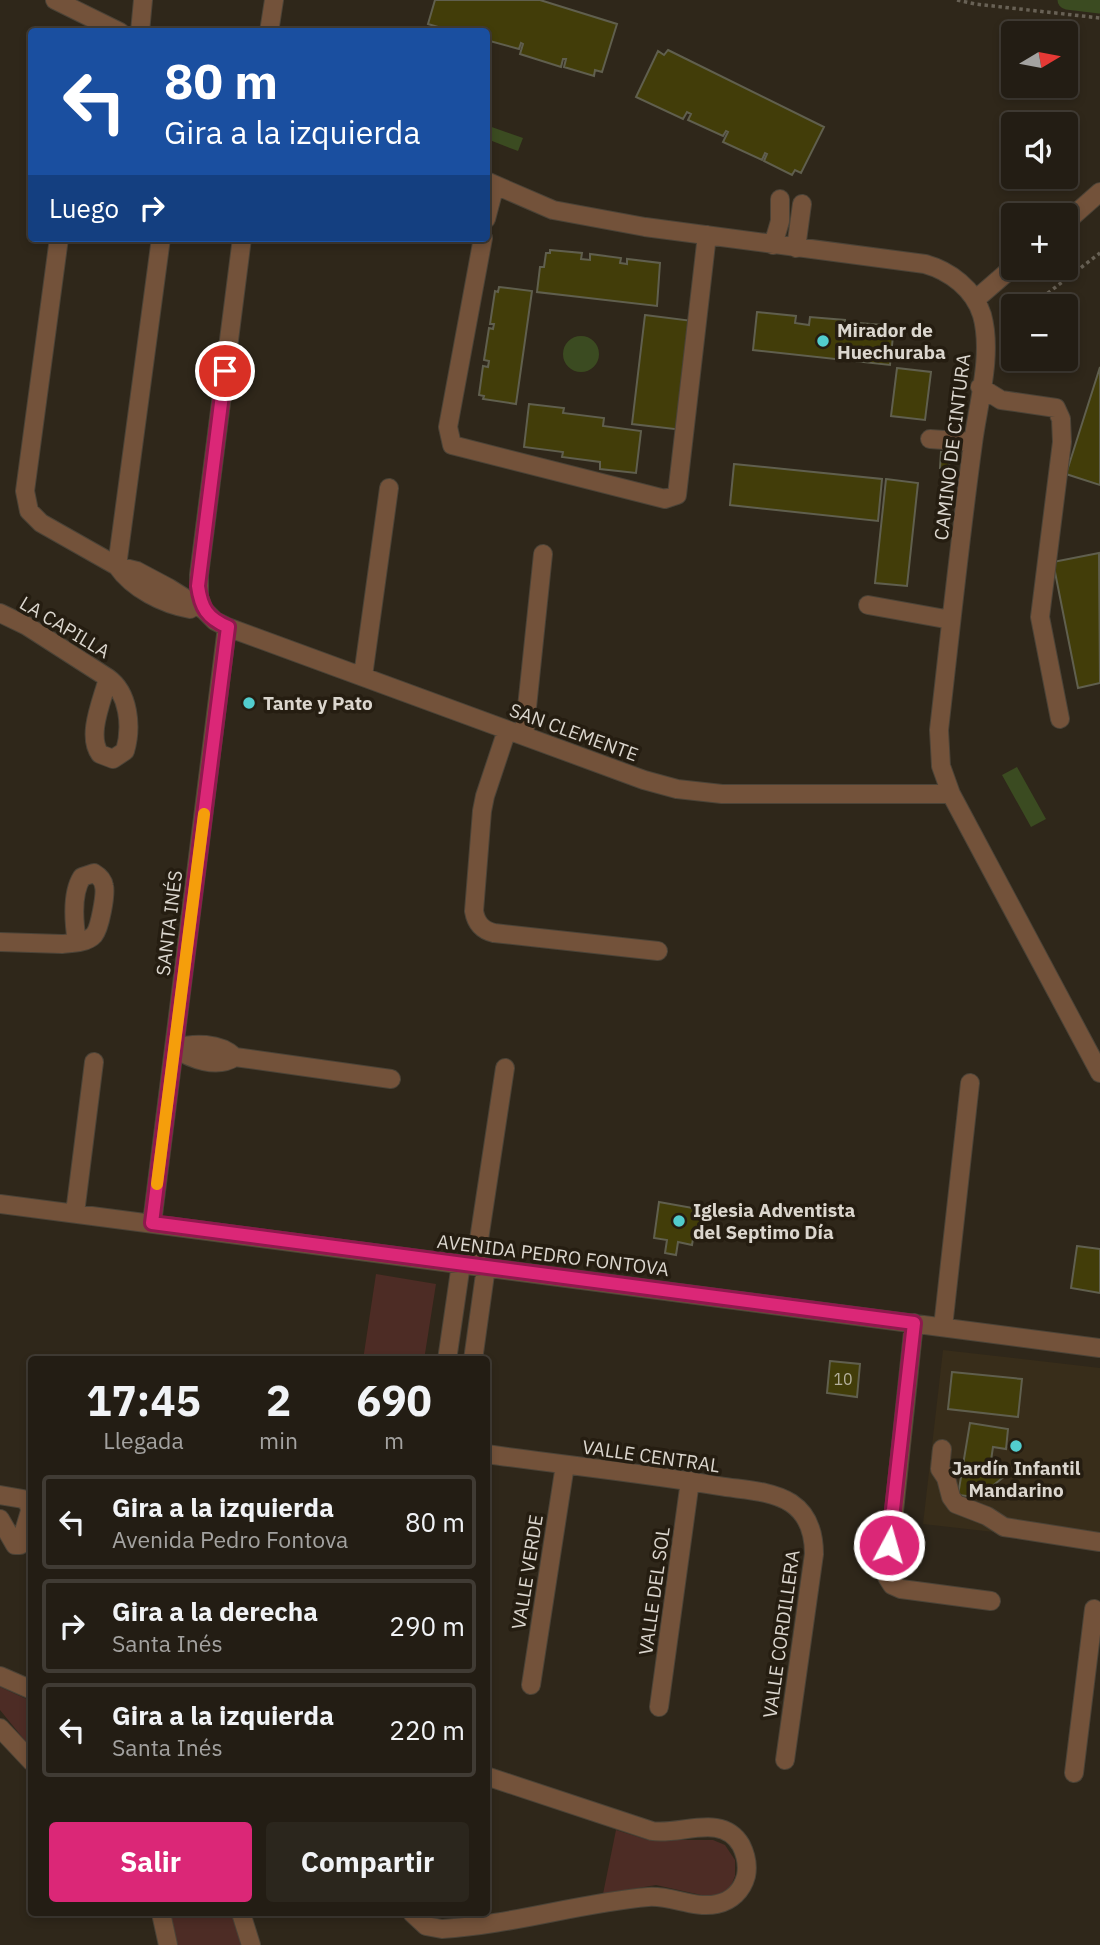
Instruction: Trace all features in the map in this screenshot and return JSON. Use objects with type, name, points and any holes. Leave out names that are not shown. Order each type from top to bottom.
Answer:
[{"type":"street","points":[[55,0],[112,28]]},
{"type":"street","points":[[140,28],[143,0]]},
{"type":"street","points":[[270,28],[274,0]]},
{"type":"street","name":"CAMINO DE CINTURA","points":[[491,183],[553,210],[645,228],[915,262],[952,276],[975,300],[982,317],[986,341],[951,620],[939,739],[941,766],[951,794],[1100,1073]]},
{"type":"street","points":[[1078,211],[1100,192]]},
{"type":"street","points":[[773,245],[780,221],[780,199]]},
{"type":"street","points":[[796,248],[802,204]]},
{"type":"street","points":[[482,242],[448,427],[452,445],[665,499],[677,495],[707,235]]},
{"type":"street","points":[[58,242],[25,491],[27,504],[34,518],[41,523],[117,566],[129,580],[162,600],[181,607],[204,610],[199,597],[199,575],[241,242]]},
{"type":"street","points":[[117,566],[160,242]]},
{"type":"street","points":[[975,300],[1001,277]]},
{"type":"street","points":[[980,387],[1001,400],[1056,408],[1062,419],[1062,442],[1040,617],[1060,719]]},
{"type":"street","points":[[930,439],[973,442]]},
{"type":"street","points":[[363,676],[389,488]]},
{"type":"street","points":[[543,554],[515,733],[485,796],[482,811],[474,911],[477,923],[494,933],[657,951]]},
{"type":"street","points":[[868,605],[951,620]]},
{"type":"street","name":"SAN CLEMENTE","points":[[204,610],[215,621],[228,627],[644,780],[699,792],[951,794]]},
{"type":"street","name":"LA CAPILLA","points":[[0,613],[36,631],[108,678]]},
{"type":"street","name":"SANTA INÉS","points":[[152,1223],[228,627]]},
{"type":"street","points":[[0,942],[50,945],[77,942]]},
{"type":"street","points":[[174,1048],[190,1057],[208,1061],[221,1062],[235,1057],[391,1079]]},
{"type":"street","points":[[75,1213],[94,1062]]},
{"type":"street","points":[[448,1356],[474,1266],[505,1068]]},
{"type":"street","points":[[943,1327],[970,1083]]},
{"type":"street","name":"AVENIDA PEDRO FONTOVA","points":[[0,1203],[1100,1348]]},
{"type":"street","points":[[472,1356],[474,1266]]},
{"type":"street","points":[[914,1323],[887,1577],[892,1585],[901,1589],[991,1601]]},
{"type":"street","points":[[942,1449],[940,1469],[956,1504],[987,1516],[1004,1527],[1100,1542]]},
{"type":"street","name":"VALLE CENTRAL","points":[[490,1455],[690,1481],[775,1496],[791,1504],[804,1516]]},
{"type":"street","name":"VALLE VERDE","points":[[531,1685],[565,1465]]},
{"type":"street","name":"VALLE DEL SOL","points":[[659,1707],[690,1481]]},
{"type":"street","points":[[0,1495],[23,1499],[28,1503]]},
{"type":"street","name":"VALLE CORDILLERA","points":[[785,1760],[814,1554],[812,1531],[804,1516]]},
{"type":"street","points":[[0,1520],[15,1545],[20,1545],[28,1518]]},
{"type":"street","points":[[1074,1773],[1091,1703],[1094,1609]]},
{"type":"street","points":[[0,1676],[28,1688]]},
{"type":"street","points":[[0,1728],[28,1758]]},
{"type":"street","points":[[415,1916],[426,1926],[450,1928],[652,1897],[713,1905],[729,1899],[742,1886],[747,1870],[744,1850],[739,1841],[719,1829],[703,1826],[667,1832],[652,1831],[490,1777]]},
{"type":"street","points":[[162,1916],[168,1945]]},
{"type":"street","points":[[243,1916],[251,1945]]},
{"type":"path","points":[[957,0],[1100,18]]},
{"type":"path","points":[[1047,294],[1100,253]]},
{"type":"shaded area","points":[[490,126],[523,138],[518,151],[490,140]]},
{"type":"shaded area","points":[[581,336],[594,341],[599,354],[594,367],[581,372],[568,367],[563,354],[568,341]]},
{"type":"shaded area","points":[[1017,767],[1046,819],[1031,827],[1002,775]]},
{"type":"shaded area","points":[[376,1274],[436,1284],[425,1356],[364,1356]]},
{"type":"shaded area","name":"Jardín Infantil Mandarino","points":[[943,1350],[1100,1368],[1100,1544],[923,1524]]},
{"type":"shaded area","points":[[0,1687],[28,1700],[28,1744],[0,1710]]},
{"type":"shaded area","points":[[616,1830],[648,1840],[713,1840],[725,1845],[735,1860],[735,1876],[729,1891],[710,1897],[656,1885],[603,1894]]},
{"type":"shaded area","points":[[170,1916],[235,1916],[244,1945],[176,1945]]},
{"type":"building","points":[[435,0],[540,0],[617,24],[602,72],[595,70],[594,76],[564,67],[566,59],[563,59],[561,67],[520,54],[521,43],[519,49],[490,41],[490,28],[442,28],[428,24]]},
{"type":"building","points":[[668,50],[824,127],[801,173],[795,170],[792,175],[764,161],[767,154],[765,153],[762,160],[723,142],[728,132],[723,136],[688,120],[691,114],[687,112],[683,119],[636,97],[658,51],[664,55]]},
{"type":"building","points":[[550,250],[582,253],[581,259],[590,260],[590,254],[621,258],[620,263],[627,264],[627,259],[660,263],[657,306],[537,292],[540,267],[544,267],[546,253],[550,253]]},
{"type":"building","points":[[499,287],[532,291],[516,404],[483,399],[484,396],[479,395],[483,366],[488,367],[489,361],[484,360],[489,328],[493,329],[494,324],[490,324],[495,291],[498,292]]},
{"type":"building","name":"Mirador de Huechuraba","points":[[757,312],[796,316],[795,323],[809,325],[810,317],[845,320],[844,331],[859,332],[860,323],[894,326],[890,365],[753,350]]},
{"type":"building","points":[[645,315],[693,321],[683,430],[632,424]]},
{"type":"building","points":[[1100,367],[1100,485],[1066,474]]},
{"type":"building","name":"Mirador de Huechuraba","points":[[897,368],[931,372],[925,420],[891,416]]},
{"type":"building","points":[[529,404],[564,408],[563,413],[604,418],[603,426],[641,431],[636,473],[600,469],[600,462],[562,457],[563,452],[524,447]]},
{"type":"building","points":[[941,452],[950,452],[949,468],[940,468]]},
{"type":"building","points":[[734,464],[882,479],[878,521],[730,505]]},
{"type":"building","points":[[886,479],[918,483],[907,586],[875,583]]},
{"type":"building","points":[[1099,553],[1100,683],[1078,688],[1053,562]]},
{"type":"building","name":"Iglesia Adventista del Septimo Día","points":[[659,1202],[704,1210],[700,1233],[694,1233],[692,1245],[678,1242],[676,1255],[665,1253],[667,1240],[654,1238]]},
{"type":"building","points":[[1077,1246],[1100,1249],[1100,1293],[1071,1288]]},
{"type":"building","points":[[830,1361],[860,1364],[857,1397],[827,1393]]},
{"type":"building","points":[[952,1372],[1022,1379],[1018,1417],[948,1409]]},
{"type":"building","points":[[970,1423],[1008,1429],[1006,1449],[993,1447],[990,1467],[997,1462],[1006,1475],[980,1496],[976,1490],[967,1496],[958,1495]]},
{"type":"waterway","points":[[1067,0],[1100,4]]},
{"type":"slow traffic","points":[[157,1184],[204,814]]},
{"type":"place","name":"Mirador de Huechuraba","points":[[823,341]]},
{"type":"place","name":"Tante y Pato","points":[[249,703]]},
{"type":"place","name":"Iglesia Adventista del Septimo Día","points":[[679,1221]]},
{"type":"place","name":"Jardín Infantil Mandarino","points":[[1016,1446]]},
{"type":"route","points":[[225,371],[198,586],[204,610],[215,621],[228,627],[152,1223],[914,1323],[889,1545]]}]
